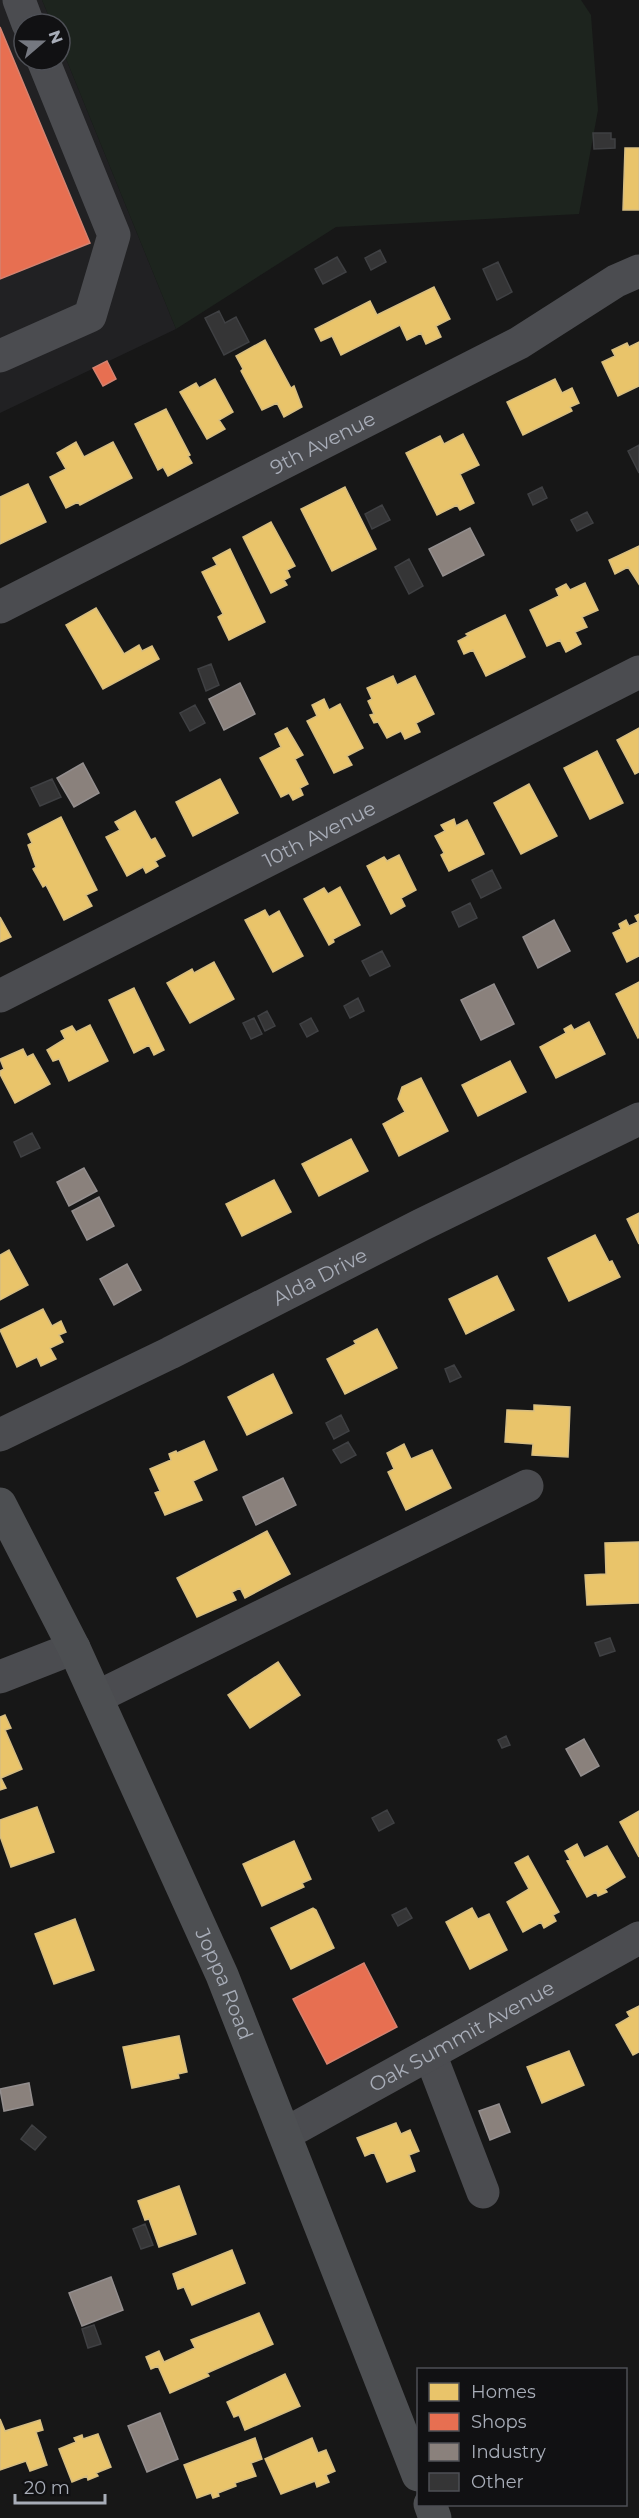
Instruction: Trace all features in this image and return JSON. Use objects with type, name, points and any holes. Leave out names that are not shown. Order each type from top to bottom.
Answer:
[{"type":"main road","name":"Joppa Road","points":[[0,1503],[74,1648],[222,1975],[417,2472]]},
{"type":"street","points":[[0,356],[90,316],[114,235],[48,72]]},
{"type":"street","name":"9th Avenue","points":[[0,607],[519,343],[616,281],[639,271]]},
{"type":"street","name":"10th Avenue","points":[[0,996],[639,672]]},
{"type":"street","name":"Alda Drive","points":[[0,1435],[170,1353],[421,1225],[639,1119]]},
{"type":"street","points":[[97,1697],[527,1486]]},
{"type":"street","points":[[0,1677],[74,1648]]},
{"type":"street","name":"Oak Summit Avenue","points":[[285,2134],[639,1938]]},
{"type":"street","points":[[430,2054],[483,2192]]},
{"type":"shaded area","points":[[0,0],[42,0],[47,12],[12,12],[12,72],[71,72],[176,329],[0,413]]},
{"type":"shaded area","points":[[42,0],[581,0],[591,15],[598,110],[579,214],[336,227],[176,329],[71,72],[72,12],[47,12]]},
{"type":"building: Homes","points":[[625,148],[639,148],[639,210],[623,210]]},
{"type":"building: Homes","points":[[434,287],[450,319],[436,326],[441,337],[426,344],[421,333],[407,340],[400,325],[341,355],[332,336],[321,341],[315,329],[370,301],[377,315]]},
{"type":"building: Homes","points":[[265,340],[291,388],[294,386],[302,407],[284,417],[277,403],[262,410],[241,371],[243,369],[236,356]]},
{"type":"building: Homes","points":[[639,342],[639,386],[618,396],[602,362],[615,356],[612,350],[627,343],[629,347]]},
{"type":"building: Homes","points":[[215,379],[233,412],[219,420],[225,429],[207,439],[180,392],[196,383],[199,388]]},
{"type":"building: Homes","points":[[555,379],[562,393],[572,388],[579,403],[570,407],[572,411],[523,435],[507,402]]},
{"type":"building: Homes","points":[[166,409],[192,463],[168,476],[163,467],[158,470],[135,424]]},
{"type":"building: Homes","points":[[463,434],[479,465],[460,474],[474,503],[460,510],[457,505],[437,515],[406,453],[440,436],[444,444]]},
{"type":"building: Homes","points":[[76,442],[84,457],[113,442],[132,478],[80,505],[78,502],[66,508],[50,477],[66,469],[57,453]]},
{"type":"building: Homes","points":[[28,484],[46,522],[0,544],[0,497]]},
{"type":"building: Homes","points":[[345,487],[376,549],[332,571],[301,509]]},
{"type":"building: Homes","points":[[271,522],[295,566],[287,570],[290,577],[284,580],[287,585],[271,593],[243,537]]},
{"type":"building: Homes","points":[[639,546],[639,584],[628,567],[615,574],[609,560]]},
{"type":"building: Homes","points":[[230,549],[265,622],[229,640],[218,617],[223,614],[202,572],[217,565],[213,558]]},
{"type":"building: Homes","points":[[585,583],[598,610],[582,617],[587,627],[575,632],[581,644],[566,652],[560,640],[547,646],[530,610],[559,596],[556,589],[566,584],[570,590]]},
{"type":"building: Homes","points":[[96,608],[124,654],[139,645],[142,651],[152,646],[159,659],[103,689],[66,625]]},
{"type":"building: Homes","points":[[505,615],[525,657],[486,676],[473,650],[464,654],[458,641],[468,636],[466,634]]},
{"type":"building: Homes","points":[[393,676],[397,685],[415,676],[434,714],[416,723],[420,732],[405,739],[401,731],[387,738],[378,722],[374,723],[370,715],[374,714],[368,701],[372,699],[367,688]]},
{"type":"building: Homes","points":[[324,699],[329,710],[340,704],[363,748],[347,756],[352,765],[334,773],[307,721],[317,716],[312,705]]},
{"type":"building: Homes","points":[[287,728],[303,755],[295,759],[308,784],[300,788],[303,795],[293,800],[289,793],[281,797],[260,758],[281,747],[275,734]]},
{"type":"building: Homes","points":[[639,728],[639,772],[635,774],[617,740]]},
{"type":"building: Homes","points":[[597,751],[623,803],[590,819],[564,768]]},
{"type":"building: Homes","points":[[220,779],[238,813],[193,836],[176,802]]},
{"type":"building: Homes","points":[[529,784],[557,836],[521,854],[494,803]]},
{"type":"building: Homes","points":[[135,811],[151,840],[155,838],[165,856],[155,861],[158,866],[146,873],[143,867],[127,876],[106,837],[120,830],[115,822]]},
{"type":"building: Homes","points":[[61,817],[97,890],[86,895],[92,906],[64,920],[46,885],[43,887],[33,869],[36,867],[28,845],[32,843],[28,834]]},
{"type":"building: Homes","points":[[454,819],[456,826],[467,820],[484,854],[449,871],[441,855],[444,853],[435,836],[445,831],[441,825]]},
{"type":"building: Homes","points":[[399,855],[416,890],[401,898],[405,906],[391,914],[367,866],[384,857],[387,861]]},
{"type":"building: Homes","points":[[340,887],[360,925],[333,939],[334,942],[329,945],[304,899],[324,888],[328,894]]},
{"type":"building: Homes","points":[[265,910],[269,917],[279,911],[303,956],[273,972],[245,920]]},
{"type":"building: Homes","points":[[639,914],[639,956],[627,962],[613,933],[621,929],[619,924],[626,920],[629,926],[638,922],[635,916]]},
{"type":"building: Homes","points":[[0,917],[11,937],[0,942]]},
{"type":"building: Homes","points":[[214,962],[234,999],[190,1023],[167,983],[192,969],[194,973]]},
{"type":"building: Homes","points":[[639,982],[639,1037],[638,1038],[616,994]]},
{"type":"building: Homes","points":[[134,988],[164,1050],[154,1055],[149,1045],[134,1053],[109,1000]]},
{"type":"building: Homes","points":[[589,1022],[605,1054],[556,1078],[540,1047],[566,1033],[564,1029],[571,1025],[574,1030]]},
{"type":"building: Homes","points":[[90,1025],[108,1061],[69,1081],[59,1059],[53,1061],[47,1050],[65,1039],[61,1031],[72,1026],[76,1032]]},
{"type":"building: Homes","points":[[23,1049],[27,1057],[33,1054],[50,1084],[15,1103],[0,1074],[0,1071],[4,1069],[0,1059]]},
{"type":"building: Homes","points":[[510,1061],[526,1092],[478,1116],[462,1085]]},
{"type":"building: Homes","points":[[421,1078],[448,1131],[399,1156],[383,1124],[405,1112],[398,1099],[402,1087]]},
{"type":"building: Homes","points":[[351,1139],[368,1171],[319,1196],[302,1164]]},
{"type":"building: Homes","points":[[274,1180],[291,1212],[242,1236],[226,1204]]},
{"type":"building: Homes","points":[[639,1213],[639,1244],[627,1219]]},
{"type":"building: Homes","points":[[595,1235],[620,1277],[569,1301],[548,1258]]},
{"type":"building: Homes","points":[[9,1250],[28,1285],[0,1300],[0,1255]]},
{"type":"building: Homes","points":[[497,1276],[514,1310],[466,1334],[449,1299]]},
{"type":"building: Homes","points":[[43,1309],[52,1326],[61,1321],[66,1332],[59,1335],[63,1342],[50,1348],[56,1359],[41,1366],[37,1357],[17,1367],[0,1330]]},
{"type":"building: Homes","points":[[377,1329],[397,1368],[345,1394],[327,1359],[356,1344],[354,1341]]},
{"type":"building: Homes","points":[[273,1374],[292,1413],[247,1435],[228,1397]]},
{"type":"building: Homes","points":[[534,1405],[570,1407],[568,1457],[532,1455],[533,1444],[505,1442],[507,1410],[534,1411]]},
{"type":"building: Homes","points":[[204,1441],[217,1470],[193,1481],[202,1500],[165,1515],[155,1493],[160,1491],[150,1469],[171,1460],[169,1454],[176,1451],[177,1453]]},
{"type":"building: Homes","points":[[404,1444],[411,1459],[432,1450],[451,1488],[406,1510],[388,1472],[394,1469],[387,1453]]},
{"type":"building: Homes","points":[[267,1531],[290,1574],[245,1598],[240,1588],[232,1592],[236,1600],[197,1617],[177,1578]]},
{"type":"building: Homes","points":[[639,1542],[639,1603],[587,1605],[585,1575],[606,1574],[605,1543]]},
{"type":"building: Homes","points":[[278,1662],[300,1695],[250,1728],[228,1695]]},
{"type":"building: Homes","points":[[5,1715],[11,1728],[5,1730],[22,1769],[1,1778],[6,1788],[0,1790],[0,1717]]},
{"type":"building: Homes","points":[[37,1807],[54,1852],[11,1867],[0,1836],[0,1820]]},
{"type":"building: Homes","points":[[639,1811],[639,1857],[620,1822]]},
{"type":"building: Homes","points":[[294,1841],[311,1879],[302,1883],[304,1887],[262,1906],[243,1864]]},
{"type":"building: Homes","points":[[577,1844],[584,1858],[607,1846],[625,1877],[605,1889],[607,1892],[598,1896],[596,1892],[587,1897],[567,1861],[570,1860],[565,1851]]},
{"type":"building: Homes","points":[[528,1856],[559,1912],[553,1915],[556,1921],[544,1928],[541,1922],[523,1932],[507,1902],[529,1889],[515,1863]]},
{"type":"building: Homes","points":[[313,1908],[334,1948],[291,1969],[271,1928]]},
{"type":"building: Homes","points":[[472,1908],[478,1919],[489,1914],[507,1950],[470,1969],[446,1922]]},
{"type":"building: Homes","points":[[75,1919],[94,1970],[54,1984],[35,1934]]},
{"type":"building: Homes","points":[[639,2006],[639,2052],[633,2055],[616,2025],[630,2017],[627,2012]]},
{"type":"building: Homes","points":[[179,2036],[187,2072],[178,2074],[179,2078],[132,2088],[123,2047]]},
{"type":"building: Homes","points":[[569,2051],[584,2085],[542,2103],[527,2067]]},
{"type":"building: Homes","points":[[396,2123],[401,2134],[410,2130],[419,2151],[409,2155],[415,2171],[387,2182],[374,2152],[365,2156],[357,2138]]},
{"type":"building: Homes","points":[[179,2186],[196,2234],[159,2247],[149,2219],[145,2220],[138,2201]]},
{"type":"building: Homes","points":[[232,2250],[245,2283],[192,2305],[184,2287],[178,2289],[173,2274]]},
{"type":"building: Homes","points":[[259,2313],[273,2344],[207,2373],[209,2376],[170,2393],[158,2366],[151,2369],[146,2357],[159,2351],[164,2362],[195,2348],[191,2340]]},
{"type":"building: Homes","points":[[285,2374],[300,2406],[245,2430],[239,2415],[234,2417],[227,2402]]},
{"type":"building: Homes","points":[[0,2419],[5,2431],[40,2420],[43,2430],[36,2432],[47,2465],[30,2471],[26,2461],[0,2470]]},
{"type":"building: Homes","points":[[98,2434],[111,2467],[96,2473],[98,2476],[88,2480],[87,2476],[72,2482],[59,2449],[76,2442],[74,2438],[82,2435],[83,2439]]},
{"type":"building: Homes","points":[[255,2438],[262,2459],[251,2463],[256,2476],[235,2483],[236,2486],[218,2493],[219,2496],[213,2498],[211,2493],[197,2498],[184,2465]]},
{"type":"building: Homes","points":[[312,2438],[318,2453],[326,2450],[335,2471],[326,2475],[329,2482],[317,2487],[315,2481],[281,2494],[265,2459]]},
{"type":"building: Shops","points":[[0,27],[12,56],[12,72],[19,72],[90,243],[0,279]]},
{"type":"building: Shops","points":[[107,361],[116,379],[103,386],[93,368]]},
{"type":"building: Shops","points":[[364,1963],[397,2027],[327,2064],[293,1999]]},
{"type":"building: Industry","points":[[470,528],[484,555],[443,576],[429,549]]},
{"type":"building: Industry","points":[[240,683],[255,714],[224,730],[209,699]]},
{"type":"building: Industry","points":[[83,763],[99,793],[74,807],[57,778]]},
{"type":"building: Industry","points":[[554,920],[570,951],[538,968],[523,937]]},
{"type":"building: Industry","points":[[494,984],[514,1024],[481,1040],[461,1000]]},
{"type":"building: Industry","points":[[84,1168],[97,1191],[69,1206],[57,1182]]},
{"type":"building: Industry","points":[[99,1197],[114,1226],[87,1240],[72,1211]]},
{"type":"building: Industry","points":[[127,1264],[141,1290],[114,1305],[100,1279]]},
{"type":"building: Industry","points":[[283,1478],[296,1505],[256,1525],[243,1497]]},
{"type":"building: Industry","points":[[584,1739],[599,1766],[581,1776],[566,1749]]},
{"type":"building: Industry","points":[[29,2083],[33,2105],[4,2111],[0,2089]]},
{"type":"building: Industry","points":[[499,2104],[510,2132],[490,2140],[479,2111]]},
{"type":"building: Industry","points":[[111,2277],[123,2310],[82,2326],[69,2293]]},
{"type":"building: Industry","points":[[160,2413],[178,2459],[147,2472],[128,2426]]},
{"type":"building: Other","points":[[593,133],[611,133],[611,139],[615,139],[615,148],[594,149]]},
{"type":"building: Other","points":[[380,250],[386,262],[371,270],[365,258]]},
{"type":"building: Other","points":[[337,257],[346,272],[323,284],[315,269]]},
{"type":"building: Other","points":[[498,262],[512,292],[497,300],[483,269]]},
{"type":"building: Other","points":[[219,311],[225,323],[236,317],[249,342],[224,355],[205,318]]},
{"type":"building: Other","points":[[639,445],[639,473],[628,451]]},
{"type":"building: Other","points":[[542,487],[547,498],[533,505],[528,494]]},
{"type":"building: Other","points":[[382,505],[390,520],[372,529],[365,514]]},
{"type":"building: Other","points":[[587,512],[593,523],[577,531],[571,520]]},
{"type":"building: Other","points":[[409,559],[423,586],[409,594],[395,567]]},
{"type":"building: Other","points":[[211,664],[219,685],[206,691],[198,669]]},
{"type":"building: Other","points":[[195,705],[205,723],[190,731],[180,713]]},
{"type":"building: Other","points":[[52,779],[61,797],[40,806],[31,788]]},
{"type":"building: Other","points":[[492,870],[501,888],[481,898],[472,880]]},
{"type":"building: Other","points":[[470,903],[477,918],[459,927],[452,912]]},
{"type":"building: Other","points":[[382,951],[390,966],[370,976],[362,961]]},
{"type":"building: Other","points":[[358,998],[364,1011],[350,1018],[344,1006]]},
{"type":"building: Other","points":[[267,1011],[275,1026],[265,1031],[258,1016]]},
{"type":"building: Other","points":[[254,1018],[262,1034],[251,1039],[243,1023]]},
{"type":"building: Other","points":[[311,1018],[318,1031],[307,1037],[300,1024]]},
{"type":"building: Other","points":[[32,1133],[40,1148],[21,1157],[14,1142]]},
{"type":"building: Other","points":[[454,1365],[461,1377],[450,1382],[445,1369]]},
{"type":"building: Other","points":[[341,1415],[349,1431],[334,1439],[326,1423]]},
{"type":"building: Other","points":[[348,1442],[356,1455],[341,1463],[333,1450]]},
{"type":"building: Other","points":[[610,1638],[615,1651],[600,1656],[595,1643]]},
{"type":"building: Other","points":[[506,1736],[510,1745],[502,1748],[498,1740]]},
{"type":"building: Other","points":[[387,1810],[394,1823],[379,1831],[372,1818]]},
{"type":"building: Other","points":[[406,1908],[412,1918],[398,1926],[392,1915]]},
{"type":"building: Other","points":[[32,2125],[46,2137],[35,2150],[21,2139]]},
{"type":"building: Other","points":[[145,2224],[153,2245],[141,2249],[133,2229]]},
{"type":"building: Other","points":[[94,2325],[101,2344],[88,2348],[82,2329]]}]
